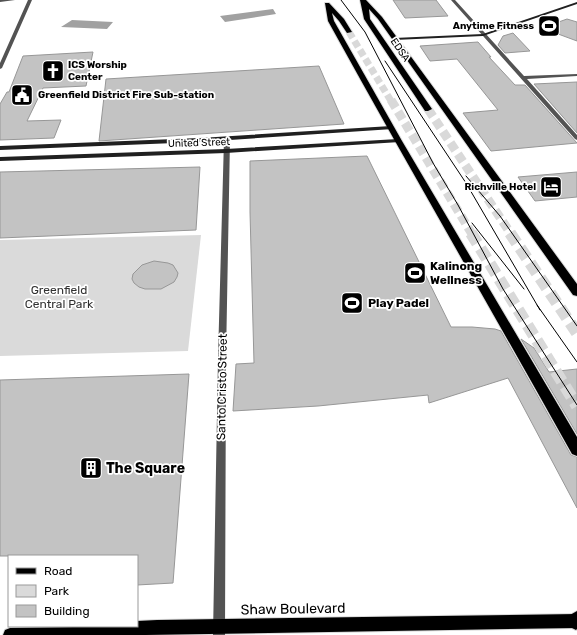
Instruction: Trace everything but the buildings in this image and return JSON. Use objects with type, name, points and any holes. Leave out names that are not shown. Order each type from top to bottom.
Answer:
[{"type":"highway","points":[[363,0],[380,18],[394,40],[577,292]]},
{"type":"highway","name":"EDSA","points":[[363,0],[367,19],[428,109]]},
{"type":"highway","points":[[326,2],[342,20],[349,32]]},
{"type":"highway","points":[[326,2],[331,21],[398,141],[494,304],[577,450]]},
{"type":"main road","name":"Shaw Boulevard","points":[[10,635],[577,621]]},
{"type":"street","points":[[0,1],[13,0]]},
{"type":"street","points":[[0,68],[30,0]]},
{"type":"street","points":[[453,0],[483,35],[576,135]]},
{"type":"street","points":[[394,40],[483,35],[577,3]]},
{"type":"street","points":[[524,78],[577,75]]},
{"type":"street","name":"United Street","points":[[0,148],[227,139],[391,128]]},
{"type":"street","points":[[369,130],[375,136],[376,143]]},
{"type":"street","name":"Santo Cristo Street","points":[[220,631],[227,139]]},
{"type":"street","name":"United Street","points":[[0,159],[226,151],[398,141]]},
{"type":"green space","name":"Greenfield Central Park","points":[[201,235],[188,351],[0,356],[0,240]]},
{"type":"shaded area","points":[[273,9],[276,14],[225,22],[220,16]]},
{"type":"shaded area","points":[[72,20],[113,22],[107,29],[61,27]]},
{"type":"tunnel","points":[[349,32],[391,101]]},
{"type":"tunnel","points":[[391,100],[472,234]]},
{"type":"tunnel","points":[[428,109],[511,234]]},
{"type":"tunnel","points":[[471,233],[577,406]]},
{"type":"tunnel","points":[[510,233],[577,333]]},
{"type":"tram line","points":[[341,0],[365,32],[433,163],[458,205],[503,289],[577,405]]},
{"type":"tram line","points":[[385,61],[466,183],[538,306]]},
{"type":"tram line","points":[[466,176],[500,216],[577,326]]},
{"type":"tram line","points":[[472,223],[524,289]]},
{"type":"tram line","points":[[538,306],[577,362]]},
{"type":"tram line","points":[[538,306],[540,310]]},
{"type":"place","name":"Anytime Fitness","points":[[549,26]]},
{"type":"place","name":"ICS Worship Center","points":[[53,71]]},
{"type":"place","name":"Greenfield District Fire Sub-station","points":[[22,95]]},
{"type":"place","name":"Richville Hotel","points":[[551,187]]},
{"type":"place","name":"Kalinong Wellness","points":[[415,273]]},
{"type":"place","name":"Play Padel","points":[[352,303]]},
{"type":"place","name":"The Square","points":[[91,468]]}]
